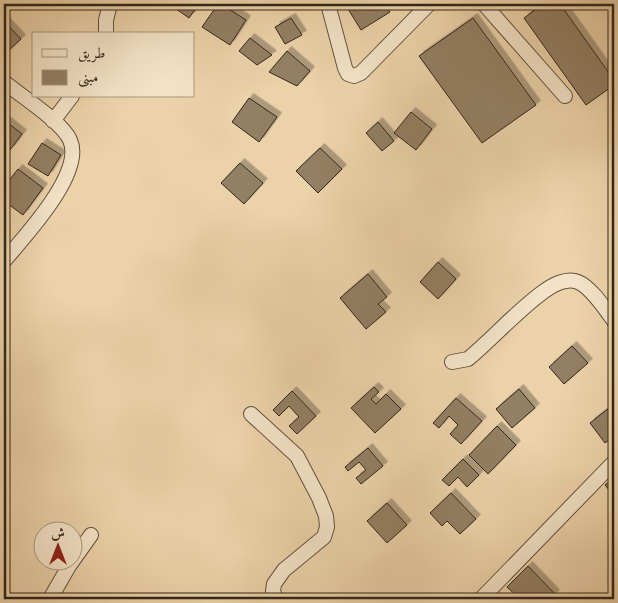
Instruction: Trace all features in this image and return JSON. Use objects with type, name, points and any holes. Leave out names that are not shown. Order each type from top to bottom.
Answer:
[{"type":"street","points":[[106,32],[106,20],[110,4]]},
{"type":"street","points":[[328,4],[345,68],[348,74],[354,76],[361,73],[429,4]]},
{"type":"street","points":[[484,4],[565,96]]},
{"type":"street","points":[[4,82],[62,128],[71,141],[72,162],[48,208],[4,261]]},
{"type":"street","points":[[53,121],[70,98]]},
{"type":"street","points":[[452,362],[468,358],[543,292],[568,280],[578,282],[591,292],[614,321]]},
{"type":"street","points":[[251,414],[297,456],[319,498],[326,516],[327,527],[324,537],[284,570],[274,584],[273,591],[276,599]]},
{"type":"street","points":[[481,599],[614,462]]},
{"type":"street","points":[[50,599],[69,566],[91,535]]},
{"type":"building","points":[[76,4],[97,4],[95,10]]},
{"type":"building","points":[[169,4],[199,4],[189,18]]},
{"type":"building","points":[[218,4],[246,20],[230,45],[202,27]]},
{"type":"building","points":[[345,4],[384,4],[390,12],[361,30]]},
{"type":"building","points":[[543,4],[560,4],[614,80],[614,85],[586,105],[524,18]]},
{"type":"building","points":[[291,18],[302,35],[285,44],[275,27]]},
{"type":"building","points":[[473,18],[536,105],[482,143],[419,56]]},
{"type":"building","points":[[4,21],[21,39],[4,55]]},
{"type":"building","points":[[250,38],[272,55],[257,65],[239,51]]},
{"type":"building","points":[[287,51],[310,71],[297,86],[269,72]]},
{"type":"building","points":[[249,98],[277,117],[259,142],[232,122]]},
{"type":"building","points":[[411,112],[432,129],[416,150],[394,133]]},
{"type":"building","points":[[4,120],[22,134],[10,150],[6,147],[4,150]]},
{"type":"building","points":[[378,122],[394,141],[382,151],[366,133]]},
{"type":"building","points":[[42,143],[61,155],[48,176],[28,164]]},
{"type":"building","points":[[320,148],[342,169],[318,193],[296,171]]},
{"type":"building","points":[[240,163],[263,183],[244,204],[221,183]]},
{"type":"building","points":[[18,169],[43,188],[23,215],[4,201],[4,187]]},
{"type":"building","points":[[438,262],[456,279],[438,299],[420,282]]},
{"type":"building","points":[[368,274],[387,297],[378,304],[386,312],[366,329],[340,298]]},
{"type":"building","points":[[572,346],[588,363],[564,384],[549,367]]},
{"type":"building","points":[[374,387],[379,392],[371,399],[376,404],[386,394],[401,409],[375,433],[351,408]]},
{"type":"building","points":[[519,389],[535,408],[512,428],[496,409]]},
{"type":"building","points":[[292,391],[316,416],[297,434],[289,426],[299,417],[289,406],[279,416],[273,410]]},
{"type":"building","points":[[456,398],[482,421],[461,444],[450,434],[458,425],[449,416],[439,428],[433,423]]},
{"type":"building","points":[[614,404],[614,436],[605,443],[590,423]]},
{"type":"building","points":[[497,426],[516,445],[488,474],[469,455]]},
{"type":"building","points":[[368,448],[383,466],[361,484],[356,478],[366,470],[359,462],[348,471],[345,467]]},
{"type":"building","points":[[463,459],[479,475],[467,487],[458,477],[449,486],[442,480]]},
{"type":"building","points":[[614,478],[614,496],[605,485]]},
{"type":"building","points":[[451,493],[476,519],[460,534],[447,521],[442,526],[430,513]]},
{"type":"building","points":[[387,503],[407,525],[387,543],[367,521]]},
{"type":"building","points":[[528,566],[555,594],[550,599],[520,599],[507,587]]}]
